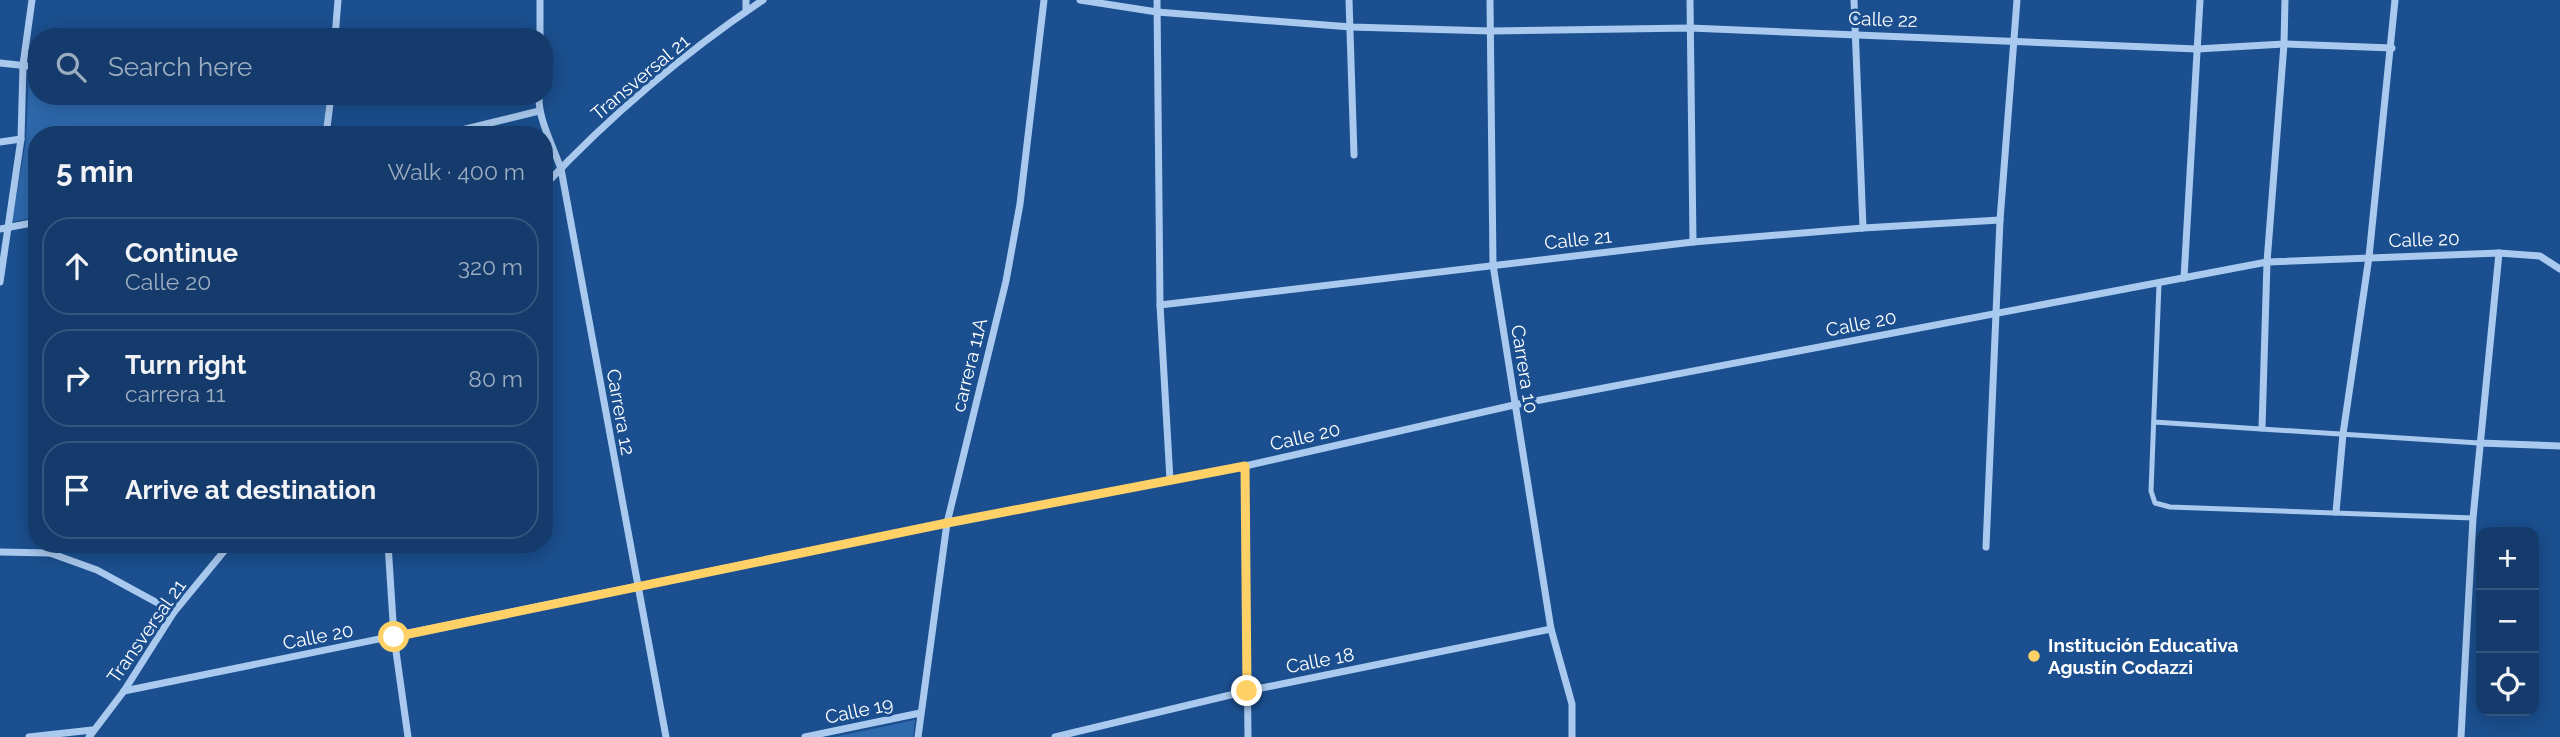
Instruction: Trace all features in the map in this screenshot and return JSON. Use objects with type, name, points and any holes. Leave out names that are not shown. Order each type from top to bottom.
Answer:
[{"type":"street","points":[[28,28],[32,0]]},
{"type":"street","points":[[336,28],[338,0]]},
{"type":"street","points":[[540,0],[540,28]]},
{"type":"street","points":[[746,11],[747,0]]},
{"type":"street","name":"Transversal 21","points":[[553,177],[610,121],[677,64],[763,0]]},
{"type":"street","name":"carrera 11A","points":[[918,737],[947,523],[1006,281],[1020,204],[1044,0]]},
{"type":"street","name":"Calle 22","points":[[1080,0],[1157,12],[1351,27],[1491,31],[1690,28],[2197,49],[2284,44],[2392,48]]},
{"type":"street","points":[[1157,0],[1160,305],[1170,481]]},
{"type":"street","points":[[1349,0],[1354,155]]},
{"type":"street","name":"Carrera 10","points":[[1490,0],[1493,265],[1551,629],[1572,704],[1572,737]]},
{"type":"street","points":[[1690,0],[1693,242]]},
{"type":"street","points":[[1854,0],[1863,228]]},
{"type":"street","points":[[1986,547],[2000,220],[2017,0]]},
{"type":"street","points":[[2184,278],[2200,0]]},
{"type":"street","points":[[2262,428],[2267,262],[2285,0]]},
{"type":"street","points":[[2336,512],[2343,435],[2370,257],[2395,0]]},
{"type":"street","points":[[0,282],[3,228],[21,139],[23,65],[28,29]]},
{"type":"street","points":[[0,63],[28,65]]},
{"type":"street","points":[[327,126],[329,105]]},
{"type":"street","name":"Carrera 12","points":[[538,105],[538,111],[546,126]]},
{"type":"street","points":[[478,126],[538,111]]},
{"type":"street","points":[[0,142],[21,139]]},
{"type":"street","name":"Carrera 12","points":[[553,143],[561,169],[666,737]]},
{"type":"street","name":"Calle 21","points":[[1160,305],[1693,242],[2000,220]]},
{"type":"street","points":[[3,228],[28,224]]},
{"type":"street","points":[[2461,737],[2473,518],[2499,253]]},
{"type":"street","name":"Calle 20","points":[[124,691],[947,523],[1245,466],[1514,405],[2267,262],[2499,253],[2540,256],[2560,269]]},
{"type":"street","points":[[2479,443],[2560,446]]},
{"type":"street","points":[[1245,466],[1248,737]]},
{"type":"street","points":[[0,552],[28,553]]},
{"type":"street","points":[[50,553],[97,570],[174,612]]},
{"type":"street","name":"Transversal 21","points":[[91,734],[124,691],[174,612],[223,553]]},
{"type":"street","points":[[389,553],[394,637],[408,737]]},
{"type":"street","name":"Calle 18","points":[[1055,737],[1247,691],[1551,629]]},
{"type":"street","name":"Calle 19","points":[[805,737],[920,713]]},
{"type":"street","points":[[29,737],[91,734]]},
{"type":"lane","points":[[2159,284],[2151,491],[2155,503],[2170,507],[2473,518]]},
{"type":"lane","points":[[2154,422],[2479,443]]},
{"type":"shaded area","points":[[28,95],[28,105],[326,105],[324,126],[28,126],[28,219],[12,222],[26,140]]},
{"type":"shaded area","points":[[915,720],[913,737],[834,737]]},
{"type":"place","name":"Institución Educativa Agustín Codazzi","points":[[2034,656]]},
{"type":"route","points":[[394,637],[947,523],[1245,466],[1247,691]]}]
